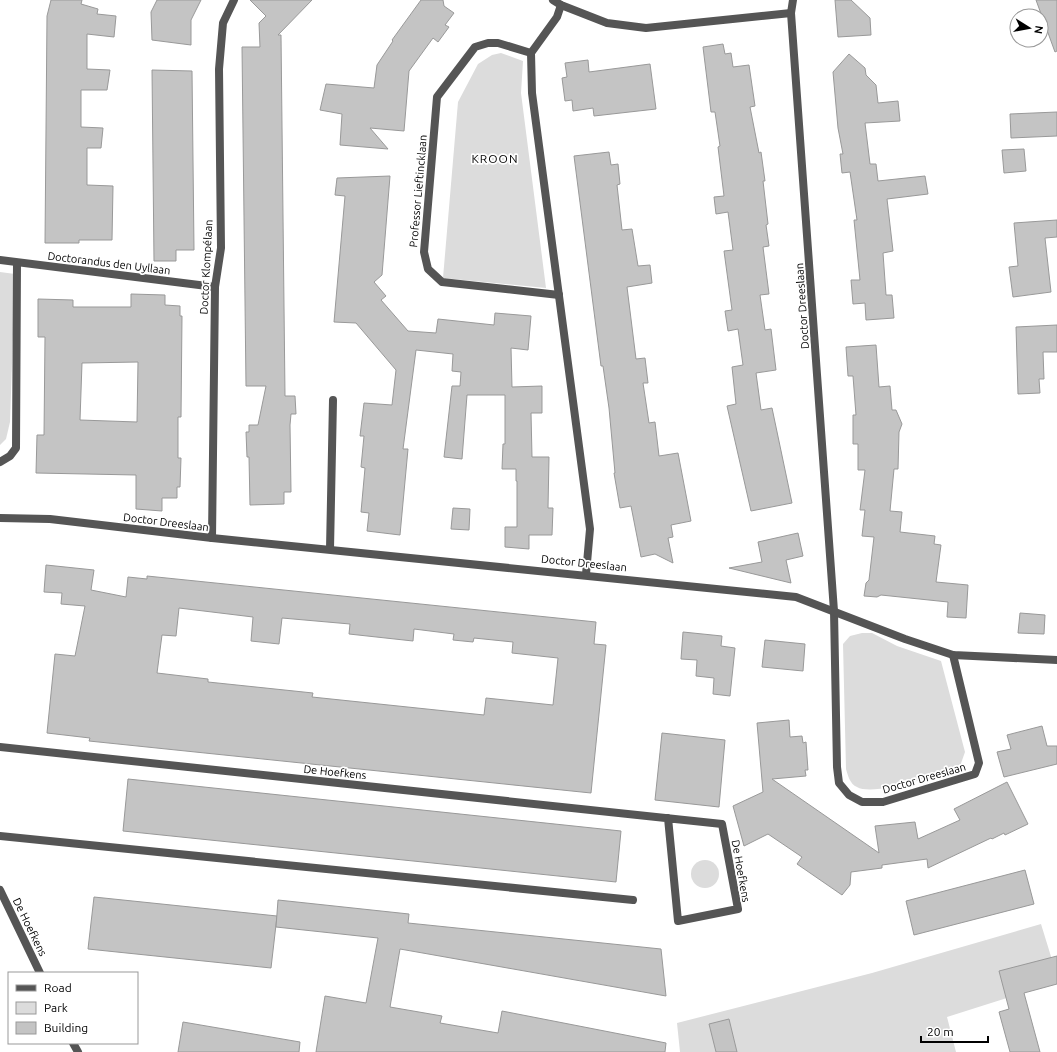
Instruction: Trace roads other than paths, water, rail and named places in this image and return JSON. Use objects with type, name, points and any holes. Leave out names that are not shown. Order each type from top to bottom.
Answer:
[{"type":"street","name":"Doctor Klompélaan","points":[[212,538],[215,287],[221,248],[219,69],[223,23],[234,0]]},
{"type":"street","points":[[553,0],[561,5],[607,23],[646,28],[791,13]]},
{"type":"street","name":"Doctor Dreeslaan","points":[[793,0],[791,13],[834,611],[839,783],[849,795],[862,802],[883,802],[976,774],[979,764],[953,655]]},
{"type":"street","points":[[561,5],[557,17],[531,53],[532,93],[590,529],[586,574]]},
{"type":"street","name":"Professor Lieftincklaan","points":[[531,53],[498,43],[488,43],[475,47],[437,97],[424,252],[428,270],[442,282],[559,295]]},
{"type":"street","name":"Doctorandus den Uyllaan","points":[[0,260],[215,287]]},
{"type":"street","points":[[0,462],[10,456],[16,448],[17,263]]},
{"type":"street","points":[[330,549],[333,400]]},
{"type":"street","name":"Doctor Dreeslaan","points":[[0,518],[50,519],[212,538],[586,574],[796,597],[905,639],[953,655],[1057,660]]},
{"type":"street","name":"De Hoefkens","points":[[0,747],[668,818],[722,824],[738,909],[678,921],[668,818]]},
{"type":"street","points":[[0,836],[633,900]]},
{"type":"street","name":"De Hoefkens","points":[[0,890],[40,972]]},
{"type":"district","name":"KROON","points":[[495,159]]}]
